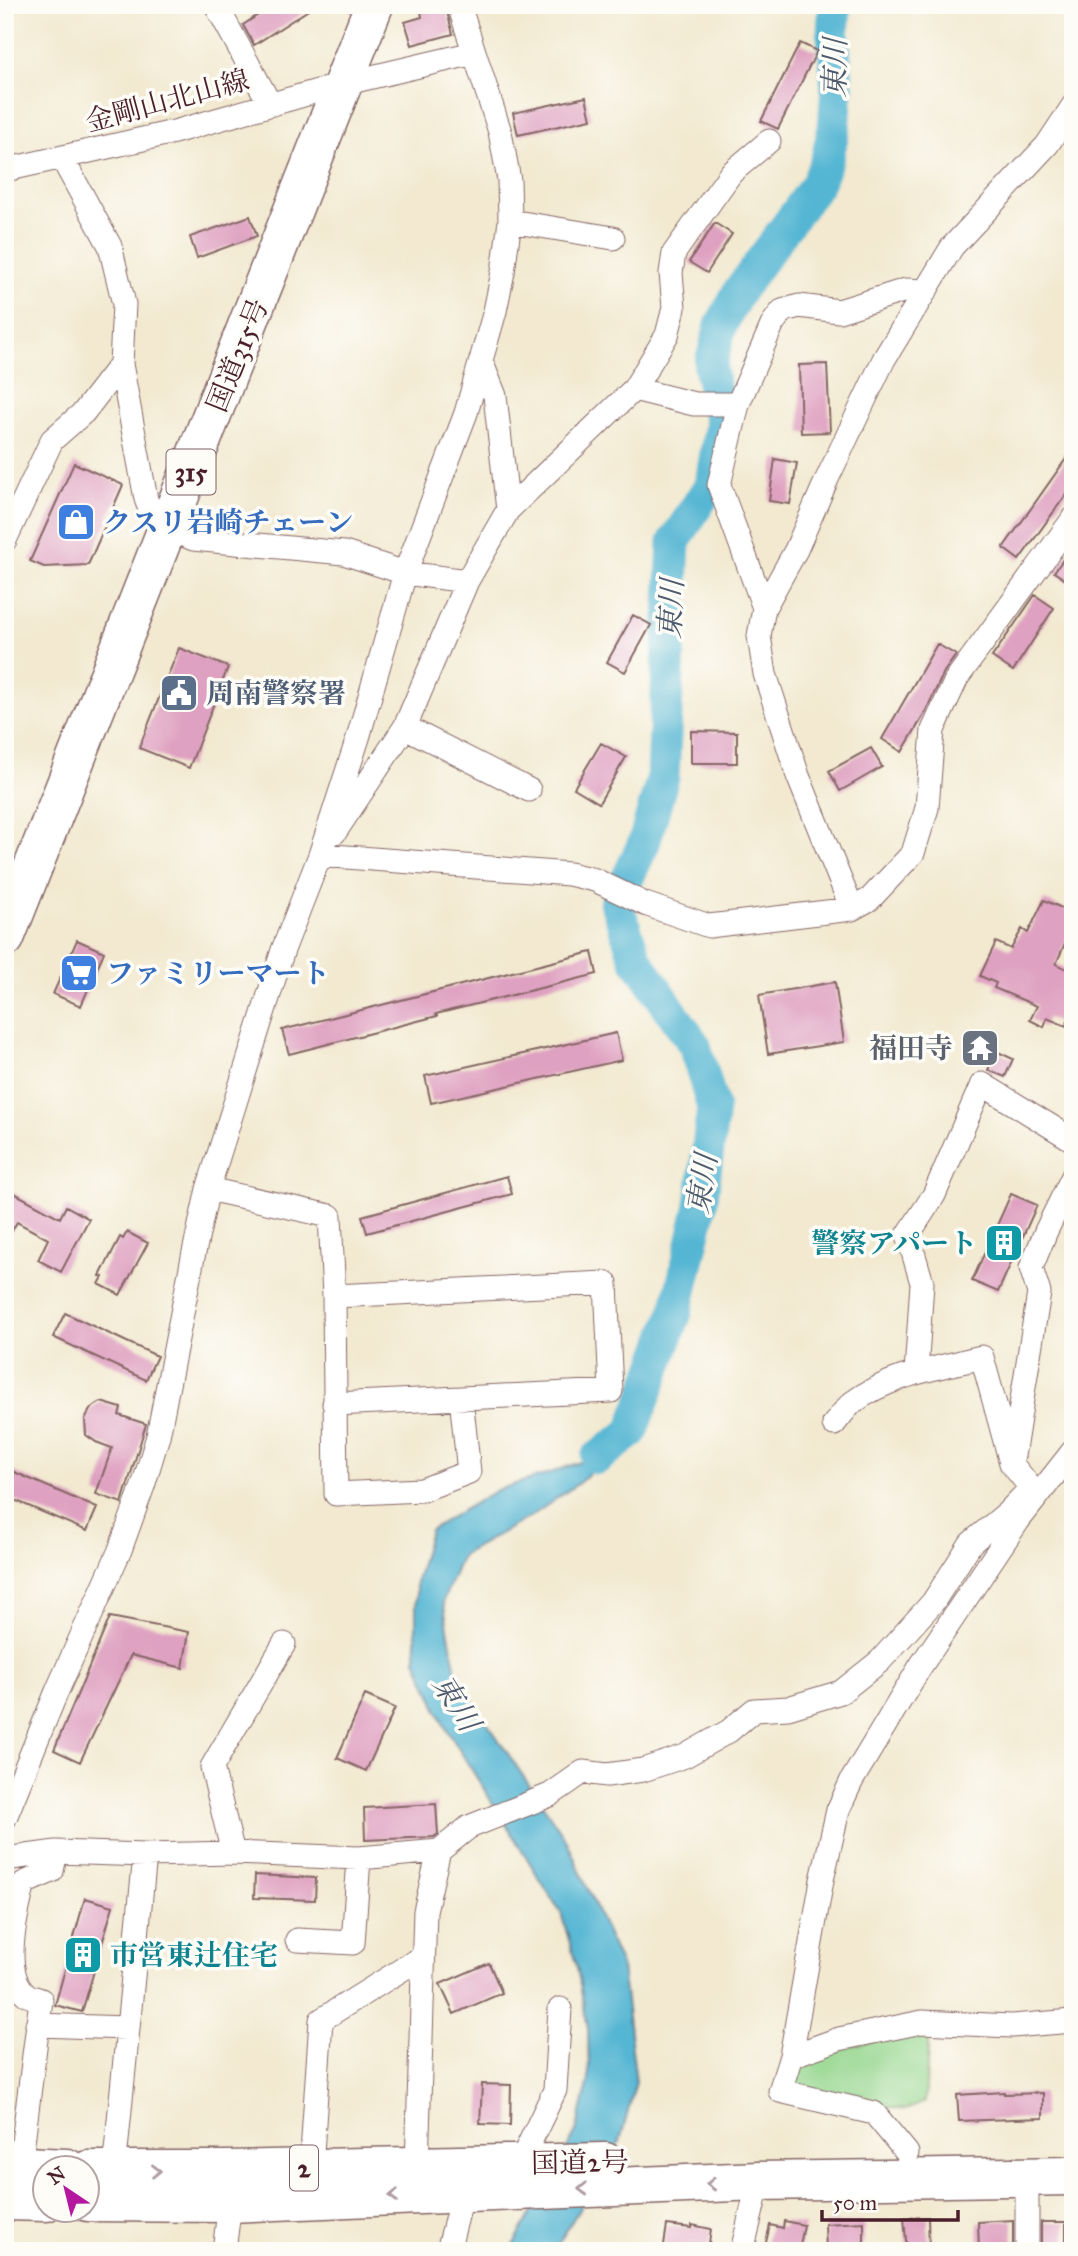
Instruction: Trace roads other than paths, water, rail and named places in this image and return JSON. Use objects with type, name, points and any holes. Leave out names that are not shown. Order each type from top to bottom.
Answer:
[{"type":"highway","name":"国道315号","points":[[5,938],[374,5]]},
{"type":"highway","name":"国道2号","points":[[102,2170],[417,2165],[515,2177],[654,2174],[906,2153],[1073,2150]]},
{"type":"highway","points":[[13,2165],[32,2166]]},
{"type":"highway","name":"国道2号","points":[[654,2174],[759,2181],[1073,2176]]},
{"type":"highway","name":"2","points":[[102,2202],[230,2203],[463,2193],[515,2177]]},
{"type":"highway","points":[[5,2201],[32,2202]]},
{"type":"street","points":[[216,5],[270,104]]},
{"type":"street","points":[[5,1818],[57,1691],[120,1549],[144,1483],[158,1436],[192,1257],[208,1189],[283,950],[320,855],[358,738],[405,573],[466,413],[481,361],[503,272],[510,221],[509,180],[500,132],[459,5]]},
{"type":"street","name":"金剛山北山線","points":[[5,170],[174,132],[342,84],[474,53]]},
{"type":"street","points":[[852,909],[798,776],[765,674],[759,636],[764,608],[796,550],[884,359],[952,247],[1047,145],[1073,106]]},
{"type":"street","points":[[320,855],[405,727],[467,582],[508,510],[634,390],[667,335],[674,308],[671,273],[674,253],[731,173],[769,141]]},
{"type":"street","points":[[62,158],[110,246],[124,304],[121,364],[146,499],[149,507],[169,529],[193,539],[344,552],[405,573],[467,582]]},
{"type":"street","points":[[510,221],[613,238]]},
{"type":"street","points":[[764,608],[719,485],[731,404],[773,323],[782,311],[799,306],[839,311],[906,290],[926,291]]},
{"type":"street","points":[[481,361],[495,396],[508,510]]},
{"type":"street","points":[[5,540],[52,440],[84,412],[121,364]]},
{"type":"street","points":[[634,390],[694,404],[731,404]]},
{"type":"street","points":[[320,855],[569,874],[595,880],[645,904],[709,926],[852,909],[870,899],[913,853],[927,808],[933,730],[957,678],[1073,519]]},
{"type":"street","points":[[405,727],[529,790]]},
{"type":"street","points":[[916,1373],[922,1283],[908,1235],[934,1195],[982,1084],[1073,1140]]},
{"type":"street","points":[[1012,1463],[1039,1293],[1031,1268],[1073,1176]]},
{"type":"street","points":[[208,1189],[330,1216],[334,1296],[335,1494],[422,1490],[469,1472],[461,1398]]},
{"type":"street","points":[[334,1296],[606,1283],[611,1391],[334,1404]]},
{"type":"street","points":[[834,1424],[850,1404],[879,1387],[916,1373],[982,1357],[1012,1463],[1033,1493]]},
{"type":"street","points":[[5,1859],[57,1852],[145,1855],[233,1853],[359,1858],[439,1852],[469,1827],[550,1795],[583,1772],[607,1775],[631,1772],[685,1756],[729,1731],[754,1710],[788,1708],[841,1692],[880,1661],[933,1602],[971,1543],[1033,1493],[1073,1451]]},
{"type":"street","points":[[906,2153],[874,2113],[780,2091],[790,2056],[817,1905],[838,1810],[852,1780],[920,1667],[1033,1493]]},
{"type":"street","points":[[233,1853],[212,1767],[284,1644]]},
{"type":"street","points":[[13,2165],[41,2000],[26,1994],[16,1981],[11,1963],[13,1924],[24,1883],[52,1871],[57,1852]]},
{"type":"street","points":[[417,2165],[425,1911],[439,1852]]},
{"type":"street","points":[[102,2165],[127,2028],[145,1855]]},
{"type":"street","points":[[297,1940],[353,1942],[359,1858]]},
{"type":"street","points":[[310,2168],[321,2020],[422,1957]]},
{"type":"street","points":[[515,2177],[555,2090],[559,2009]]},
{"type":"street","points":[[790,2056],[839,2039],[922,2022],[1012,2026],[1073,2021]]},
{"type":"street","points":[[37,2025],[127,2028]]},
{"type":"street","points":[[1027,2176],[1027,2251]]},
{"type":"street","points":[[742,2251],[759,2181]]},
{"type":"street","points":[[448,2251],[463,2193]]},
{"type":"street","points":[[225,2251],[230,2203]]},
{"type":"water","points":[[632,1432],[580,1482],[533,1515],[462,1555],[443,1601],[457,1678],[567,1841],[622,1968],[636,2082],[620,2141],[554,2251],[510,2251],[576,2132],[589,2080],[588,2029],[577,1967],[561,1913],[444,1725],[416,1659],[416,1582],[430,1530],[497,1490],[588,1459]]},
{"type":"waterway","name":"東川","points":[[597,1458],[632,1432],[676,1312],[701,1205],[713,1108],[695,1046],[636,959],[616,903],[644,843],[663,777],[674,542],[711,484],[721,423],[710,367],[721,325],[739,291],[817,184],[827,159],[834,128],[837,88],[833,33],[835,5]]},
{"type":"place","name":"クスリ岩崎チェーン","points":[[76,522]]},
{"type":"place","name":"周南警察署","points":[[179,693]]},
{"type":"place","name":"ファミリーマート","points":[[79,973]]},
{"type":"place","name":"福田寺","points":[[980,1048]]},
{"type":"place","name":"警察アパート","points":[[1004,1243]]},
{"type":"place","name":"市営東辻住宅","points":[[83,1955]]}]
